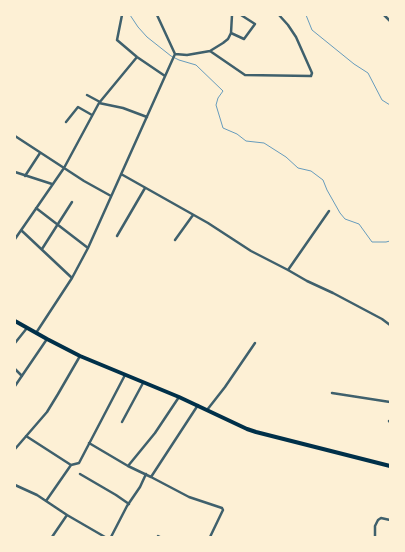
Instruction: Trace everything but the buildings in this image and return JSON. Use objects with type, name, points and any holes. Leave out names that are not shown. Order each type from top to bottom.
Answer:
[{"type":"main road","points":[[15,321],[47,340],[80,356],[198,405],[256,432],[390,466]]},
{"type":"street","points":[[122,15],[117,39],[137,57],[165,76]]},
{"type":"street","points":[[157,15],[175,55]]},
{"type":"street","points":[[175,55],[210,51],[228,39],[231,33],[232,15]]},
{"type":"street","points":[[231,33],[244,39],[255,24],[241,15]]},
{"type":"street","points":[[210,51],[244,75],[311,76],[312,73],[296,37],[279,15]]},
{"type":"street","points":[[384,15],[390,21]]},
{"type":"street","points":[[36,333],[72,278],[88,248],[175,55]]},
{"type":"street","points":[[15,238],[64,168],[100,103],[137,57]]},
{"type":"street","points":[[87,95],[100,103],[123,108],[147,117]]},
{"type":"street","points":[[66,122],[78,107],[92,115]]},
{"type":"street","points":[[15,136],[84,181],[111,196]]},
{"type":"street","points":[[25,176],[40,153]]},
{"type":"street","points":[[15,172],[52,184]]},
{"type":"street","points":[[121,174],[193,215],[251,252],[382,319],[390,325]]},
{"type":"street","points":[[117,236],[145,188]]},
{"type":"street","points":[[42,249],[72,202]]},
{"type":"street","points":[[36,208],[88,248]]},
{"type":"street","points":[[288,270],[329,212]]},
{"type":"street","points":[[175,240],[193,215]]},
{"type":"street","points":[[21,230],[72,278]]},
{"type":"street","points":[[15,342],[27,328]]},
{"type":"street","points":[[15,386],[47,340]]},
{"type":"street","points":[[207,410],[255,343]]},
{"type":"street","points":[[15,449],[47,412],[80,356]]},
{"type":"street","points":[[15,369],[22,376]]},
{"type":"street","points":[[46,501],[71,465],[80,461],[125,374]]},
{"type":"street","points":[[122,422],[143,382]]},
{"type":"street","points":[[332,393],[390,402]]},
{"type":"street","points":[[128,466],[155,433],[179,397]]},
{"type":"street","points":[[151,476],[198,405]]},
{"type":"street","points":[[26,436],[71,465]]},
{"type":"street","points":[[89,442],[128,466],[151,476],[188,497],[222,508],[222,512],[210,537]]},
{"type":"street","points":[[80,474],[129,504]]},
{"type":"street","points":[[110,537],[146,474]]},
{"type":"street","points":[[16,486],[38,495],[105,537]]},
{"type":"street","points":[[52,537],[68,515]]},
{"type":"street","points":[[375,537],[375,526],[378,520],[381,518],[390,520]]},
{"type":"waterway","points":[[130,15],[147,37],[171,56],[196,65],[223,91],[216,105],[223,128],[237,134],[246,141],[264,143],[286,157],[298,168],[311,171],[323,180],[345,219],[359,224],[372,242],[390,241]]},
{"type":"waterway","points":[[306,15],[312,30],[368,73],[382,100],[390,105]]}]
